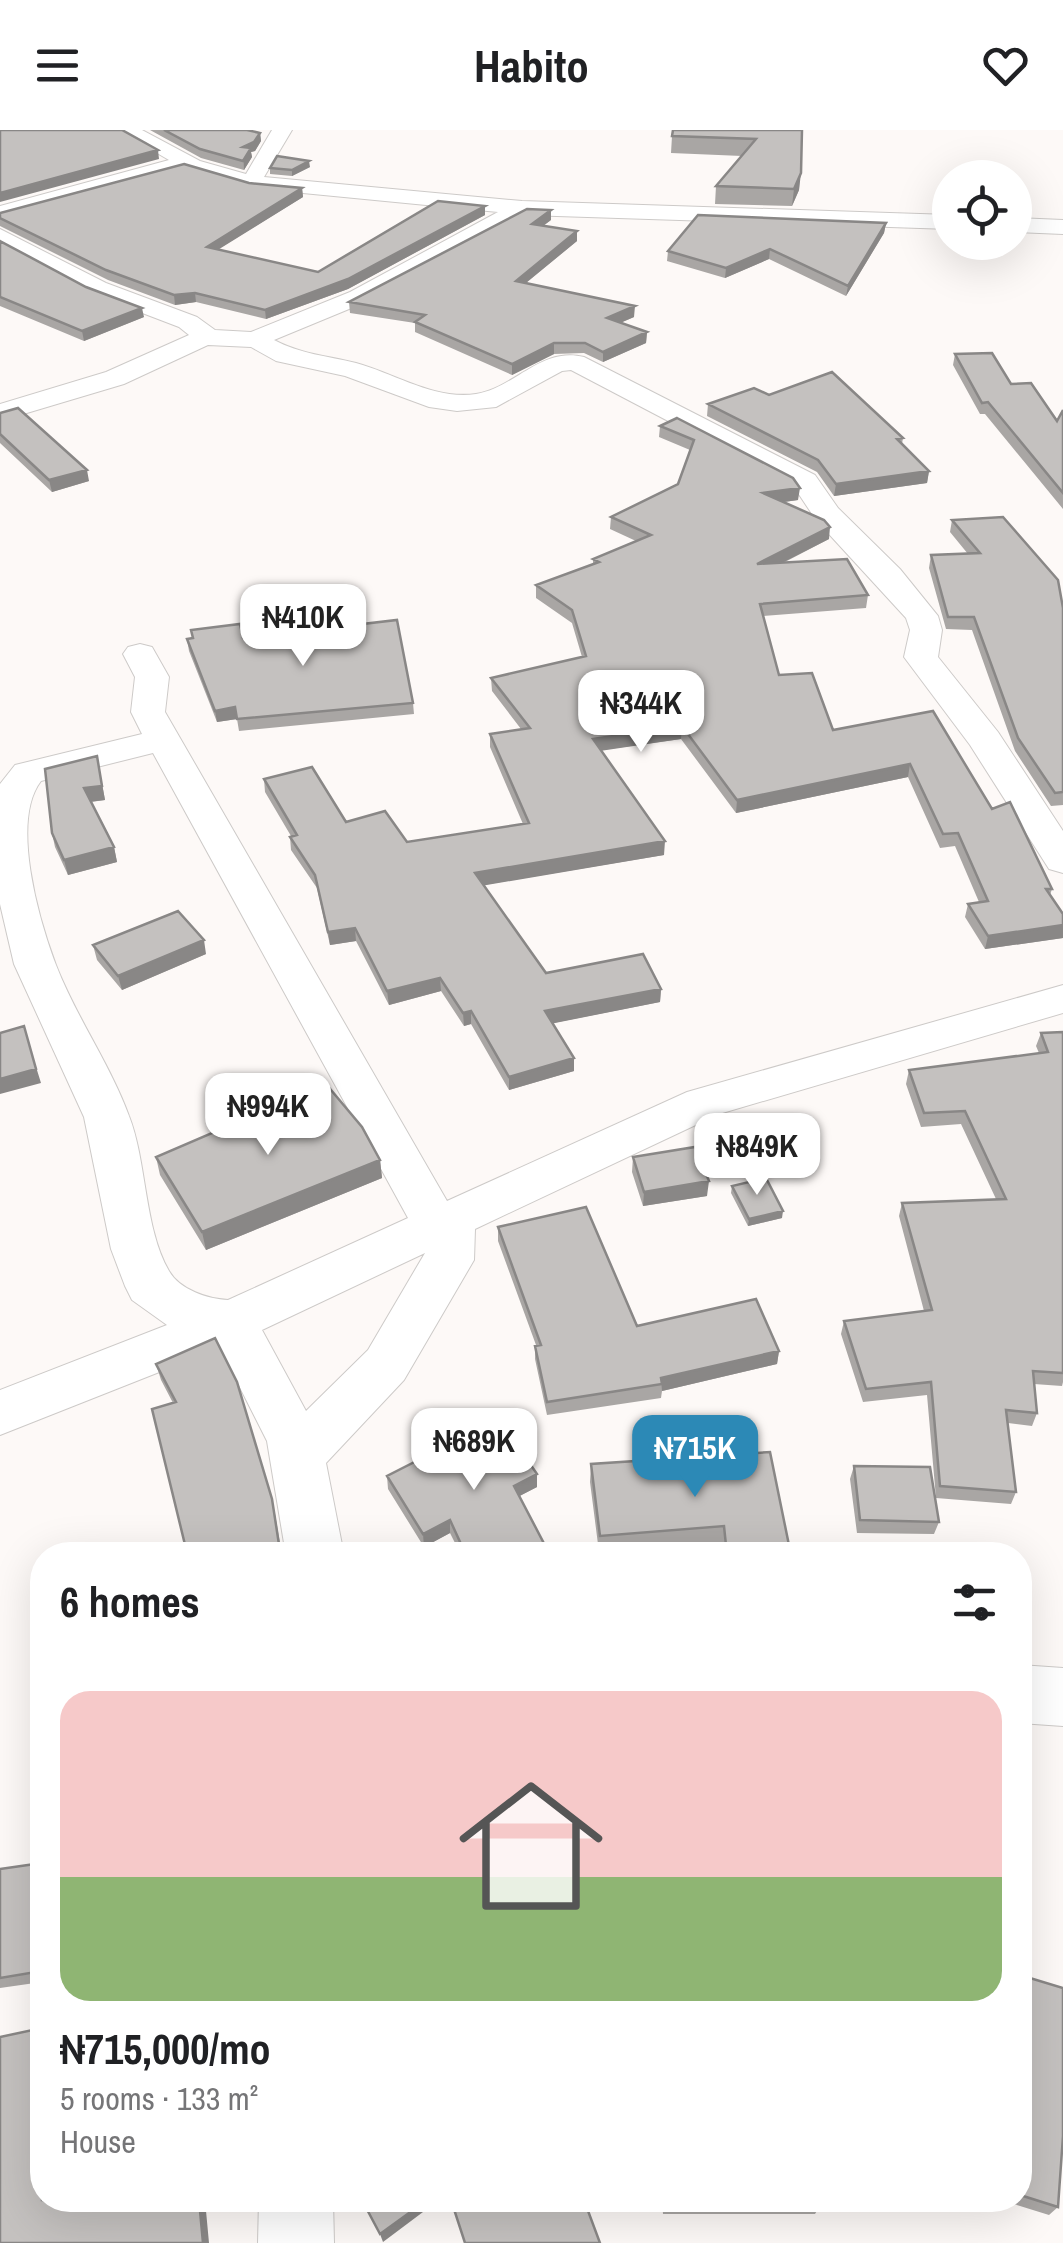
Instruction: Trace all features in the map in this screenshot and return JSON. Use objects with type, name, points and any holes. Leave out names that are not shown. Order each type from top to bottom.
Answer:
[{"type":"street","points":[[127,130],[186,162],[220,176],[250,182],[522,208],[932,221]]},
{"type":"street","points":[[250,182],[282,130]]},
{"type":"street","points":[[0,212],[186,162]]},
{"type":"street","points":[[260,340],[267,332],[358,297],[522,208]]},
{"type":"street","points":[[1032,225],[1063,227]]},
{"type":"street","points":[[0,236],[98,288],[188,322],[208,337]]},
{"type":"street","points":[[0,413],[116,378],[188,342],[208,337],[260,340],[285,356],[352,370],[438,402],[486,401],[556,364],[574,362],[805,480],[827,514],[889,576],[922,616],[926,630],[921,656],[929,671],[985,740],[1063,861]]},
{"type":"street","points":[[140,654],[151,667],[155,690],[148,712],[444,1223],[449,1260],[426,1292],[386,1366],[297,1456]]},
{"type":"street","points":[[165,740],[89,755],[28,773],[14,791],[7,839],[9,860],[35,964],[106,1116],[136,1248],[150,1286],[195,1318],[232,1321]]},
{"type":"street","points":[[0,1413],[232,1321],[703,1103],[1063,999]]},
{"type":"street","points":[[232,1321],[294,1440],[313,1542]]},
{"type":"street","points":[[1032,1695],[1063,1697]]},
{"type":"street","points":[[296,2212],[296,2243]]},
{"type":"building","points":[[0,130],[122,130],[158,150],[0,193]]},
{"type":"building","points":[[164,130],[260,133],[254,142],[243,147],[251,148],[243,161],[200,149]]},
{"type":"building","points":[[673,130],[802,130],[801,173],[794,189],[716,186],[756,139],[672,136]]},
{"type":"building","points":[[277,156],[309,161],[292,170],[270,168]]},
{"type":"building","points":[[184,164],[249,183],[302,188],[207,247],[318,272],[438,201],[485,206],[348,279],[265,310],[195,293],[174,295],[106,270],[0,218],[0,213]]},
{"type":"building","points":[[527,209],[551,210],[532,224],[577,231],[516,281],[635,306],[607,318],[647,332],[603,352],[585,343],[554,343],[512,364],[415,322],[425,315],[349,302]]},
{"type":"building","points":[[698,215],[886,223],[848,286],[770,249],[726,268],[668,251]]},
{"type":"building","points":[[0,241],[86,287],[142,308],[82,331],[0,297]]},
{"type":"building","points":[[992,353],[1011,384],[1031,383],[1057,421],[1063,410],[1063,493],[988,402],[982,403],[955,354]]},
{"type":"building","points":[[832,372],[903,438],[897,439],[929,471],[836,484],[818,460],[708,404],[754,388],[769,395]]},
{"type":"building","points":[[18,408],[87,470],[49,480],[0,434],[0,413]]},
{"type":"building","points":[[677,418],[793,478],[800,488],[763,493],[824,520],[830,527],[757,564],[847,559],[868,595],[760,604],[779,675],[812,673],[833,730],[933,711],[992,809],[1010,802],[1052,889],[1046,889],[1063,914],[1063,925],[988,936],[968,904],[988,901],[958,833],[943,834],[910,764],[737,800],[682,726],[593,739],[665,841],[475,873],[546,973],[643,954],[661,989],[545,1011],[574,1058],[509,1077],[471,1011],[463,1013],[440,978],[387,991],[355,928],[328,932],[315,875],[290,837],[297,835],[264,779],[312,767],[346,822],[385,811],[407,842],[529,823],[490,734],[530,728],[491,678],[586,656],[572,610],[536,585],[599,562],[593,559],[651,535],[611,517],[678,484],[694,440],[660,426]]},
{"type":"building","points":[[1003,517],[1058,580],[1063,608],[1063,792],[1055,793],[1018,738],[974,617],[948,617],[931,555],[980,553],[952,520]]},
{"type":"building","points":[[397,620],[413,703],[237,719],[235,707],[215,711],[187,639],[193,638],[191,630],[240,624],[243,638]]},
{"type":"building","points":[[97,756],[102,786],[84,788],[114,847],[64,860],[52,833],[45,769]]},
{"type":"building","points":[[178,911],[204,940],[118,976],[93,945]]},
{"type":"building","points":[[24,1026],[36,1069],[0,1079],[0,1033]]},
{"type":"building","points":[[1063,1032],[1063,1373],[1033,1371],[1037,1413],[1006,1410],[1016,1492],[940,1486],[931,1382],[866,1389],[844,1321],[932,1310],[902,1203],[1006,1199],[965,1111],[924,1113],[909,1070],[1048,1052],[1041,1033]]},
{"type":"building","points":[[326,1084],[362,1127],[380,1160],[202,1232],[156,1157]]},
{"type":"building","points":[[695,1147],[709,1181],[644,1192],[633,1157]]},
{"type":"building","points":[[766,1178],[783,1211],[749,1219],[732,1186]]},
{"type":"building","points":[[586,1207],[637,1326],[756,1299],[779,1351],[661,1378],[662,1384],[547,1402],[535,1346],[541,1345],[498,1227]]},
{"type":"building","points":[[215,1338],[237,1382],[272,1499],[279,1542],[184,1542],[152,1409],[176,1402],[156,1364]]},
{"type":"building","points":[[499,1419],[537,1474],[514,1486],[543,1542],[460,1542],[450,1520],[423,1534],[387,1476]]},
{"type":"building","points":[[770,1452],[788,1542],[726,1542],[724,1526],[600,1536],[591,1464]]},
{"type":"building","points":[[854,1466],[930,1467],[939,1522],[860,1520]]},
{"type":"building","points":[[30,1865],[30,1973],[0,1978],[0,1869]]},
{"type":"building","points":[[1032,1979],[1063,1988],[1063,2136],[1058,2207],[1032,2199]]},
{"type":"building","points":[[30,2031],[30,2212],[200,2212],[203,2243],[0,2243],[0,2037]]},
{"type":"building","points":[[368,2212],[410,2212],[380,2234]]},
{"type":"building","points":[[455,2212],[588,2212],[600,2243],[465,2243]]}]
